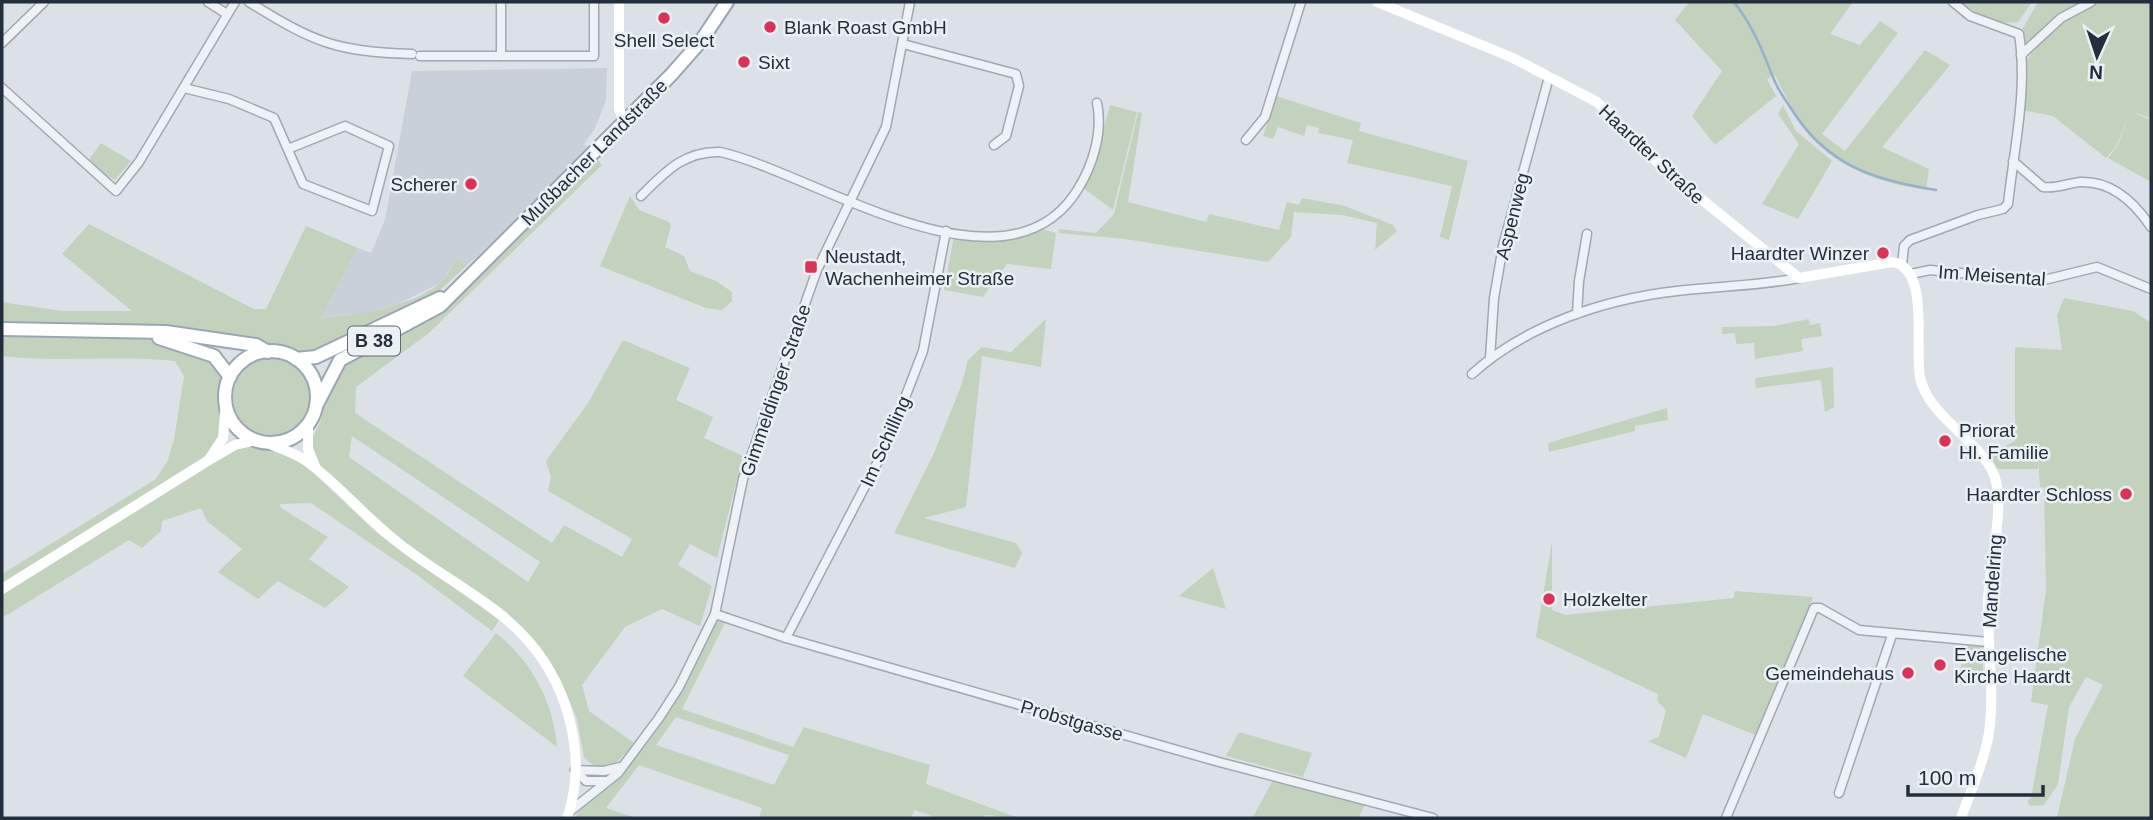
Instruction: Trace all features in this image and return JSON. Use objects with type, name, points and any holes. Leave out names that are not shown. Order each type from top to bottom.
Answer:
[{"type":"main road","name":"Mußbacher Landstraße","points":[[450,293],[688,57],[727,2]]},
{"type":"main road","name":"B 38","points":[[296,359],[316,357],[450,293]]},
{"type":"main road","name":"B 38","points":[[316,406],[340,360],[433,311],[450,293]]},
{"type":"main road","points":[[2,329],[166,332],[256,345],[268,352],[296,359],[312,377],[316,406],[307,425],[286,440],[261,441],[234,424],[226,402],[230,377],[246,359],[268,352]]},
{"type":"main road","points":[[131,333],[205,352],[220,361],[230,377]]},
{"type":"street","points":[[2,43],[44,2]]},
{"type":"street","points":[[208,2],[227,14]]},
{"type":"street","points":[[2,88],[116,191],[139,162],[235,2]]},
{"type":"street","points":[[249,2],[298,33],[345,50],[416,55],[594,56],[594,2]]},
{"type":"street","points":[[501,2],[501,55]]},
{"type":"street","points":[[619,2],[619,109],[624,121]]},
{"type":"street","name":"Gimmeldinger Straße","points":[[568,815],[608,781],[680,687],[715,614],[743,479],[817,270],[886,127],[910,2]]},
{"type":"street","points":[[1245,140],[1265,117],[1301,2]]},
{"type":"street","name":"Haardter Straße","points":[[1377,2],[1549,77],[1597,102],[1664,169],[1799,278]]},
{"type":"street","points":[[1902,265],[1904,246],[1910,240],[1978,215],[2006,208],[2020,106],[2019,34],[1970,16],[1953,2]]},
{"type":"street","points":[[2021,55],[2061,18],[2091,2]]},
{"type":"street","points":[[903,44],[1016,74],[1019,86],[1006,136],[994,145]]},
{"type":"street","name":"Aspenweg","points":[[1490,358],[1494,298],[1503,246],[1549,77]]},
{"type":"street","points":[[184,88],[229,99],[274,118],[303,184],[372,211],[389,146],[345,126],[288,149]]},
{"type":"street","points":[[640,196],[679,161],[696,154],[720,152],[896,220],[981,236],[1009,235],[1031,229],[1057,213],[1075,194],[1092,159],[1101,124],[1097,103]]},
{"type":"street","points":[[2013,161],[2043,187],[2082,182],[2115,190],[2136,207],[2151,227]]},
{"type":"street","name":"Im Schilling","points":[[786,638],[888,442],[923,351],[946,231]]},
{"type":"street","points":[[1577,314],[1579,281],[1587,234]]},
{"type":"street","points":[[1472,374],[1490,358],[1577,314],[1660,293],[1756,286],[1892,262],[1902,265],[1911,274]]},
{"type":"street","name":"Im Meisental","points":[[1911,274],[1930,270],[2040,281],[2097,267],[2151,289]]},
{"type":"street","name":"Mandelring","points":[[1911,274],[1918,312],[1922,386],[1951,425],[1990,467],[1997,489],[1988,596],[1989,732],[1982,764],[1961,818]]},
{"type":"street","points":[[206,462],[223,438],[226,402]]},
{"type":"street","points":[[307,425],[308,449],[316,468]]},
{"type":"street","points":[[2,589],[234,445],[261,441],[303,459],[316,468],[388,535],[504,618],[530,642],[566,705],[573,731],[575,770],[568,815]]},
{"type":"street","points":[[1726,818],[1812,609],[1820,608],[1859,630],[1988,642]]},
{"type":"street","name":"Probstgasse","points":[[715,614],[786,638],[1219,762],[1433,818]]},
{"type":"street","points":[[1839,793],[1892,635]]},
{"type":"street","points":[[575,770],[604,771],[620,767]]},
{"type":"street","points":[[575,770],[586,781],[608,781]]},
{"type":"shaded area","name":"Scherer","points":[[607,68],[606,101],[594,130],[584,144],[588,148],[478,256],[467,265],[456,259],[442,282],[398,304],[363,313],[319,318],[358,248],[371,253],[385,220],[412,71]]},
{"type":"green space","points":[[1689,2],[1853,2],[1830,34],[1860,45],[1880,21],[1898,33],[1822,134],[1845,151],[1925,50],[1950,65],[1882,147],[1929,169],[1926,190],[1876,178],[1832,156],[1802,127],[1775,75],[1767,79],[1776,96],[1715,145],[1692,116],[1722,71],[1675,20]]},
{"type":"green space","points":[[1959,2],[2032,2],[2018,22],[2010,23],[1987,18]]},
{"type":"green space","points":[[2038,2],[2081,2],[2042,28],[2028,45],[2023,45],[2023,28]]},
{"type":"green space","points":[[2097,2],[2151,2],[2151,118],[2132,112],[2151,120],[2151,182],[2108,158],[2118,145],[2130,111],[2117,145],[2106,158],[2053,116],[2022,110],[2026,60],[2053,29]]},
{"type":"green space","points":[[1276,96],[1361,123],[1359,131],[1468,161],[1449,240],[1440,237],[1452,186],[1347,163],[1353,140],[1318,133],[1319,128],[1307,125],[1304,136],[1278,127],[1273,139],[1263,136]]},
{"type":"green space","points":[[1110,105],[1137,112],[1113,210],[1083,188],[1093,169]]},
{"type":"green space","points":[[1783,105],[1796,131],[1832,161],[1798,219],[1762,204],[1799,144],[1778,114]]},
{"type":"green space","points":[[1138,112],[1142,113],[1128,202],[1206,222],[1209,214],[1279,230],[1287,202],[1299,205],[1302,198],[1345,206],[1393,225],[1397,231],[1375,250],[1377,223],[1342,215],[1294,212],[1291,237],[1268,262],[1125,239],[1059,233],[1059,229],[1096,233],[1114,214]]},
{"type":"green space","points":[[101,143],[131,161],[115,180],[106,176],[89,160]]},
{"type":"green space","points":[[596,158],[602,165],[429,333],[356,387],[355,413],[552,543],[564,525],[622,557],[632,539],[548,491],[551,477],[546,461],[588,403],[623,340],[690,368],[676,400],[713,417],[704,438],[743,456],[717,558],[690,544],[678,565],[712,586],[700,626],[662,609],[625,627],[582,685],[589,711],[634,743],[611,765],[598,767],[584,757],[577,719],[564,688],[539,648],[507,612],[412,549],[326,473],[315,460],[312,438],[320,423],[335,369],[429,317]],"holes":[[[352,436],[540,562],[528,582],[349,457]]]},
{"type":"green space","points":[[630,196],[639,210],[669,222],[671,226],[665,247],[684,256],[690,271],[716,281],[732,292],[732,301],[722,310],[706,308],[600,266]]},
{"type":"green space","points":[[89,224],[254,309],[266,309],[306,226],[358,248],[320,318],[350,315],[400,304],[416,298],[441,282],[456,259],[467,265],[435,295],[319,353],[299,355],[292,350],[258,343],[2,324],[2,302],[62,311],[132,311],[62,254]]},
{"type":"green space","points":[[1042,229],[1056,233],[1051,269],[1007,264],[983,297],[944,290],[954,236],[999,240]]},
{"type":"green space","points":[[2064,298],[2133,311],[2151,323],[2151,818],[2057,818],[2075,739],[2103,685],[2086,677],[2069,707],[2058,784],[2044,805],[2030,806],[2027,801],[2031,798],[2048,705],[2031,702],[2046,590],[2044,488],[2040,487],[2037,441],[2038,469],[1998,469],[1986,457],[2015,441],[2015,347],[2062,350],[2057,315]]},
{"type":"green space","points":[[1046,319],[1041,367],[982,356],[966,507],[924,518],[1016,543],[1022,553],[1015,568],[894,533],[934,453],[961,386],[968,360],[982,347],[1011,352]]},
{"type":"green space","points":[[1809,319],[1810,325],[1820,323],[1822,336],[1801,339],[1803,351],[1755,359],[1754,343],[1736,344],[1735,333],[1722,334],[1722,327],[1774,326]]},
{"type":"green space","points":[[2,336],[167,342],[211,357],[223,382],[220,437],[208,454],[2,584],[2,574],[156,479],[168,460],[174,439],[184,376],[175,361],[2,356]]},
{"type":"green space","points":[[272,358],[287,361],[300,369],[308,382],[311,397],[308,412],[300,425],[287,433],[272,436],[257,433],[244,425],[236,412],[233,397],[236,382],[244,369],[257,361]]},
{"type":"green space","points":[[1833,367],[1834,407],[1825,412],[1821,380],[1756,388],[1755,378]]},
{"type":"green space","points":[[1667,408],[1668,420],[1635,426],[1635,431],[1549,452],[1548,443]]},
{"type":"green space","points":[[251,444],[294,457],[305,465],[377,533],[499,620],[492,631],[417,575],[311,503],[280,504],[281,508],[328,537],[309,559],[349,587],[325,608],[278,581],[258,599],[218,572],[242,549],[207,521],[201,508],[162,521],[161,531],[142,548],[129,540],[2,618],[2,595],[234,450]]},
{"type":"green space","points":[[1552,542],[1552,610],[1565,615],[1734,598],[1735,591],[1813,597],[1758,736],[1703,714],[1686,758],[1648,741],[1659,737],[1666,710],[1657,701],[1658,694],[1536,637]]},
{"type":"green space","points":[[1213,568],[1226,609],[1179,596]]},
{"type":"green space","points":[[716,619],[725,623],[682,709],[793,747],[804,727],[930,765],[926,784],[1019,818],[985,815],[983,818],[937,818],[915,810],[910,818],[759,818],[762,808],[639,765],[606,808],[636,818],[575,818],[582,806],[624,770]],"holes":[[[676,717],[789,755],[774,785],[656,745]]]},
{"type":"green space","points":[[496,633],[520,657],[538,684],[551,714],[557,747],[463,676]]},
{"type":"green space","points":[[1962,644],[1983,646],[1983,672],[1961,670]]},
{"type":"green space","points":[[1239,732],[1312,753],[1303,777],[1226,756]]},
{"type":"green space","points":[[1273,780],[1365,805],[1358,818],[1253,817]]},
{"type":"waterway","points":[[1734,2],[1752,29],[1781,94],[1820,144],[1836,157],[1872,175],[1936,190]]},
{"type":"place","name":"Shell Select","points":[[664,18]]},
{"type":"place","name":"Blank Roast GmbH","points":[[770,27]]},
{"type":"place","name":"Sixt","points":[[744,62]]},
{"type":"place","name":"Scherer","points":[[471,184]]},
{"type":"place","name":"Haardter Winzer","points":[[1883,253]]},
{"type":"place","name":"Neustadt, Wachenheimer Straße","points":[[811,267]]},
{"type":"place","name":"Priorat Hl. Familie","points":[[1945,441]]},
{"type":"place","name":"Haardter Schloss","points":[[2126,494]]},
{"type":"place","name":"Holzkelter","points":[[1549,599]]},
{"type":"place","name":"Evangelische Kirche Haardt","points":[[1940,665]]},
{"type":"place","name":"Gemeindehaus","points":[[1908,673]]}]
